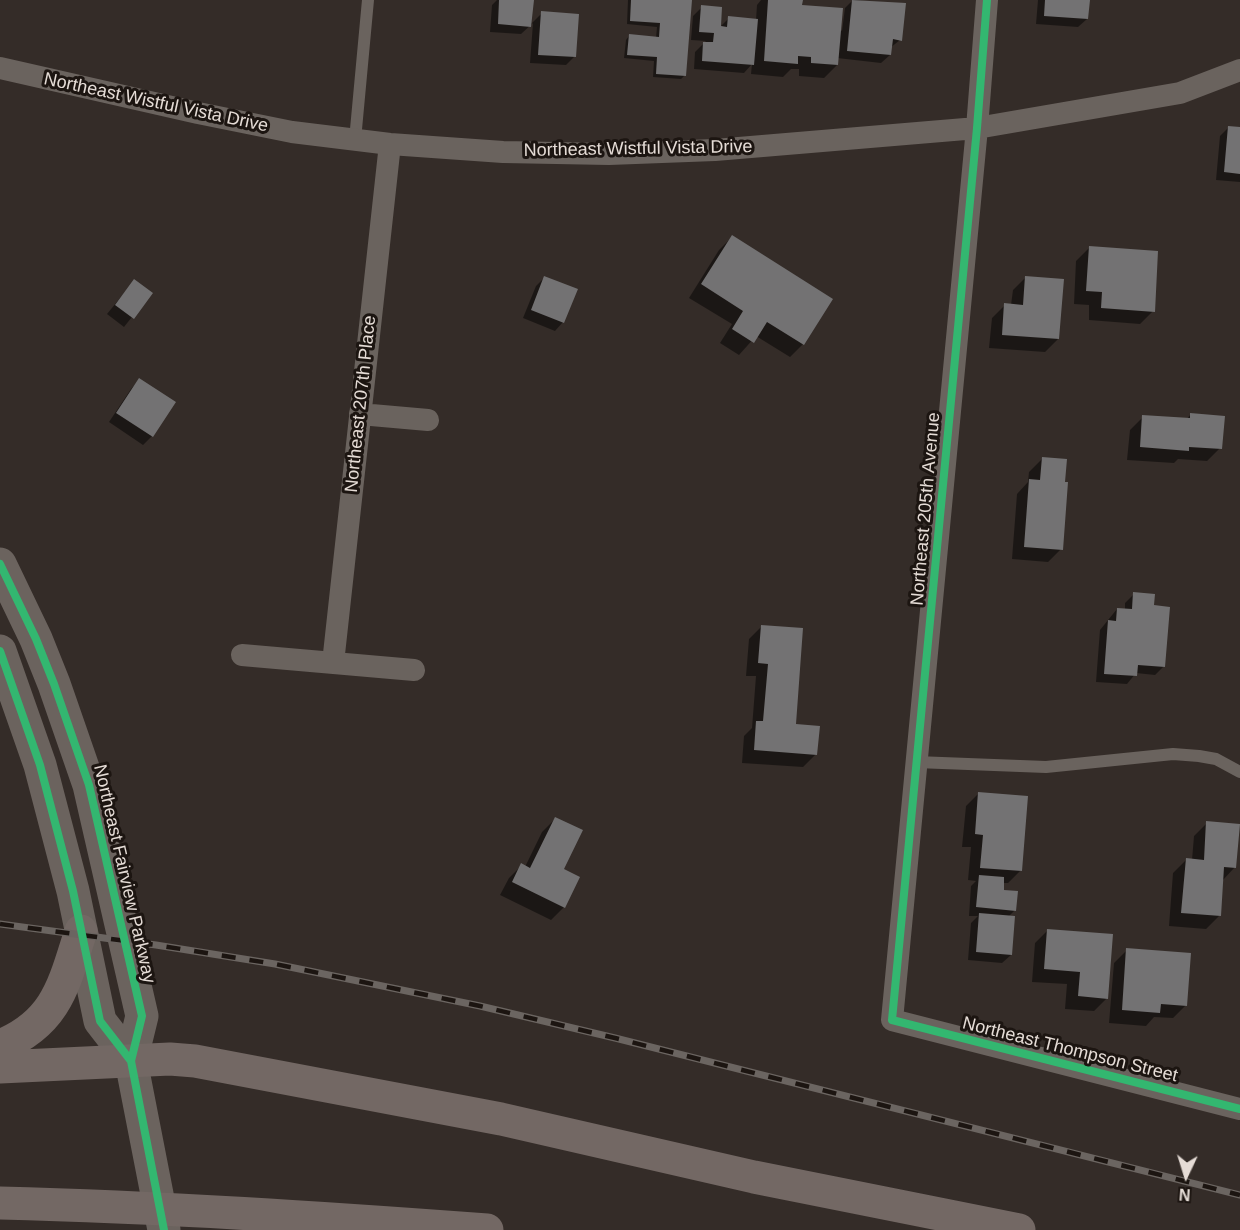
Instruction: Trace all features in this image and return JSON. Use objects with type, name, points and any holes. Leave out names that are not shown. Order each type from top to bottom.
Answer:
[{"type":"highway","points":[[0,1046],[44,1018],[80,965],[81,932]]},
{"type":"highway","points":[[0,1067],[170,1059],[195,1060],[501,1119],[754,1178],[1019,1230]]},
{"type":"highway","points":[[0,1203],[107,1205],[291,1215],[487,1230]]},
{"type":"main road","name":"Northeast Fairview Parkway","points":[[0,564],[36,639],[69,723],[89,785],[142,1016],[131,1061],[164,1230]]},
{"type":"main road","points":[[0,651],[40,765],[73,891],[81,932]]},
{"type":"main road","name":"Northeast Fairview Parkway","points":[[80,965],[100,1021],[131,1061]]},
{"type":"street","name":"Northeast 205th Avenue","points":[[892,1020],[977,128],[987,0]]},
{"type":"street","name":"Northeast Wistful Vista Drive","points":[[0,68],[292,132],[390,144],[503,152],[609,154],[715,150],[977,128],[1180,93],[1240,69]]},
{"type":"street","name":"Northeast 207th Place","points":[[333,663],[390,144]]},
{"type":"street","points":[[360,414],[428,420]]},
{"type":"street","points":[[242,655],[414,670]]},
{"type":"street","name":"Northeast Thompson Street","points":[[892,1020],[1240,1109]]},
{"type":"lane","points":[[355,140],[368,0]]},
{"type":"lane","points":[[916,762],[1046,767],[1173,754],[1216,759],[1240,772]]},
{"type":"building","points":[[499,0],[534,0],[531,27],[498,24]]},
{"type":"building","points":[[631,0],[692,0],[686,76],[656,74],[657,57],[627,55],[629,34],[659,37],[660,23],[630,21]]},
{"type":"building","points":[[768,0],[803,0],[802,5],[843,8],[838,65],[811,63],[811,57],[798,56],[798,64],[764,61]]},
{"type":"building","points":[[852,0],[906,3],[902,41],[893,39],[891,55],[847,51]]},
{"type":"building","points":[[1045,0],[1090,0],[1088,19],[1044,16]]},
{"type":"building","points":[[701,5],[722,7],[721,26],[727,27],[728,16],[758,19],[754,65],[702,61],[703,42],[713,42],[714,33],[699,32]]},
{"type":"building","points":[[541,11],[579,14],[576,57],[538,55]]},
{"type":"building","points":[[1228,126],[1240,127],[1240,174],[1224,172]]},
{"type":"building","points":[[732,235],[833,299],[804,345],[767,322],[754,343],[732,329],[743,311],[701,284]]},
{"type":"building","points":[[1089,246],[1158,251],[1155,312],[1101,308],[1102,292],[1086,291]]},
{"type":"building","points":[[544,276],[578,289],[564,323],[531,310]]},
{"type":"building","points":[[1025,276],[1064,279],[1059,339],[1002,335],[1004,303],[1023,305]]},
{"type":"building","points":[[134,279],[153,293],[134,319],[115,305]]},
{"type":"building","points":[[139,378],[176,402],[153,437],[116,413]]},
{"type":"building","points":[[1190,413],[1225,416],[1222,449],[1189,447],[1189,451],[1140,447],[1142,415],[1190,418]]},
{"type":"building","points":[[1042,457],[1067,459],[1065,482],[1068,482],[1063,550],[1024,547],[1029,479],[1040,480]]},
{"type":"building","points":[[1133,592],[1155,594],[1154,605],[1170,607],[1165,667],[1138,665],[1137,676],[1104,674],[1108,620],[1116,621],[1117,608],[1132,609]]},
{"type":"building","points":[[761,625],[803,628],[796,724],[820,726],[817,755],[754,750],[756,721],[763,721],[768,664],[758,663]]},
{"type":"building","points":[[978,792],[1028,796],[1022,871],[980,868],[983,835],[975,834]]},
{"type":"building","points":[[555,817],[583,830],[564,869],[580,877],[565,908],[512,882],[521,863],[530,868]]},
{"type":"building","points":[[1206,821],[1240,824],[1236,868],[1224,867],[1221,916],[1181,913],[1186,858],[1204,860]]},
{"type":"building","points":[[979,875],[1004,877],[1004,890],[1018,891],[1016,911],[976,907]]},
{"type":"building","points":[[979,913],[1015,916],[1012,955],[976,952]]},
{"type":"building","points":[[1047,929],[1113,934],[1108,999],[1078,996],[1080,972],[1044,969]]},
{"type":"building","points":[[1126,948],[1191,953],[1187,1006],[1161,1004],[1160,1013],[1122,1010]]},
{"type":"railway","points":[[0,924],[275,964],[480,1006],[1240,1195]]},
{"type":"cycle path","points":[[987,0],[977,128],[892,1020],[1240,1109]]},
{"type":"cycle path","points":[[0,564],[36,639],[89,785],[142,1016],[131,1061],[164,1230]]},
{"type":"cycle path","points":[[0,651],[40,765],[73,891],[100,1021],[131,1061]]}]
